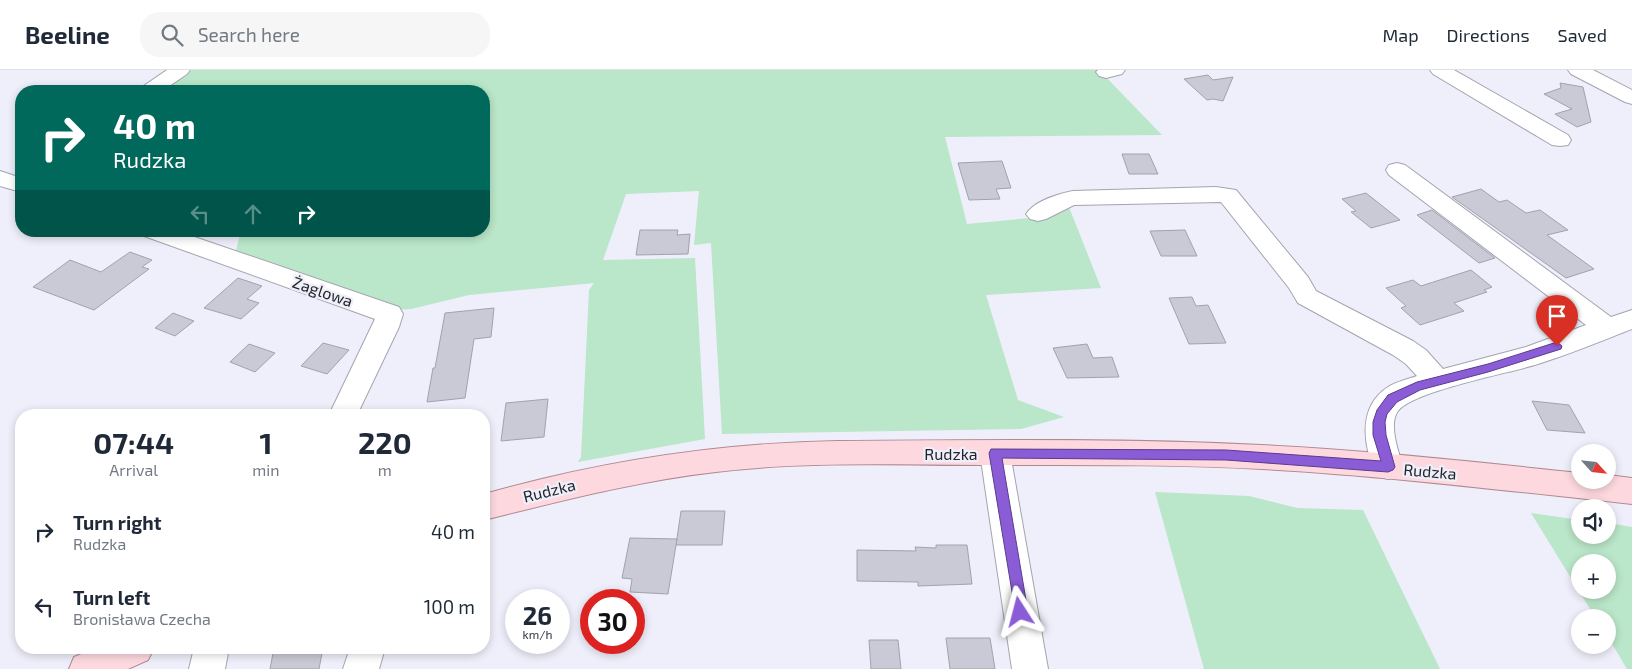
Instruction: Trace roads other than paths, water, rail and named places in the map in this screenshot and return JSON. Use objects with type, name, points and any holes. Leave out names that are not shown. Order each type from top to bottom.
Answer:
[{"type":"main road","name":"Rudzka","points":[[490,505],[549,489],[606,477],[718,459],[806,453],[1226,455],[1388,467],[1632,491]]},
{"type":"main road","points":[[88,669],[122,654]]},
{"type":"street","points":[[158,85],[180,70]]},
{"type":"street","points":[[1440,70],[1560,140]]},
{"type":"street","points":[[1578,70],[1632,98]]},
{"type":"street","points":[[1397,170],[1620,324]]},
{"type":"street","points":[[1038,214],[1049,210],[1061,200],[1073,198],[1228,195],[1299,283],[1307,297],[1382,335],[1403,348],[1416,357],[1438,381]]},
{"type":"street","name":"Żaglowa","points":[[169,237],[390,314],[385,330],[352,390],[345,409]]},
{"type":"street","points":[[1388,467],[1380,435],[1381,413],[1388,403],[1399,394],[1417,386],[1531,356],[1620,324]]},
{"type":"street","points":[[995,453],[1030,669]]},
{"type":"street","points":[[206,669],[210,654]]},
{"type":"street","points":[[361,669],[366,654]]}]
